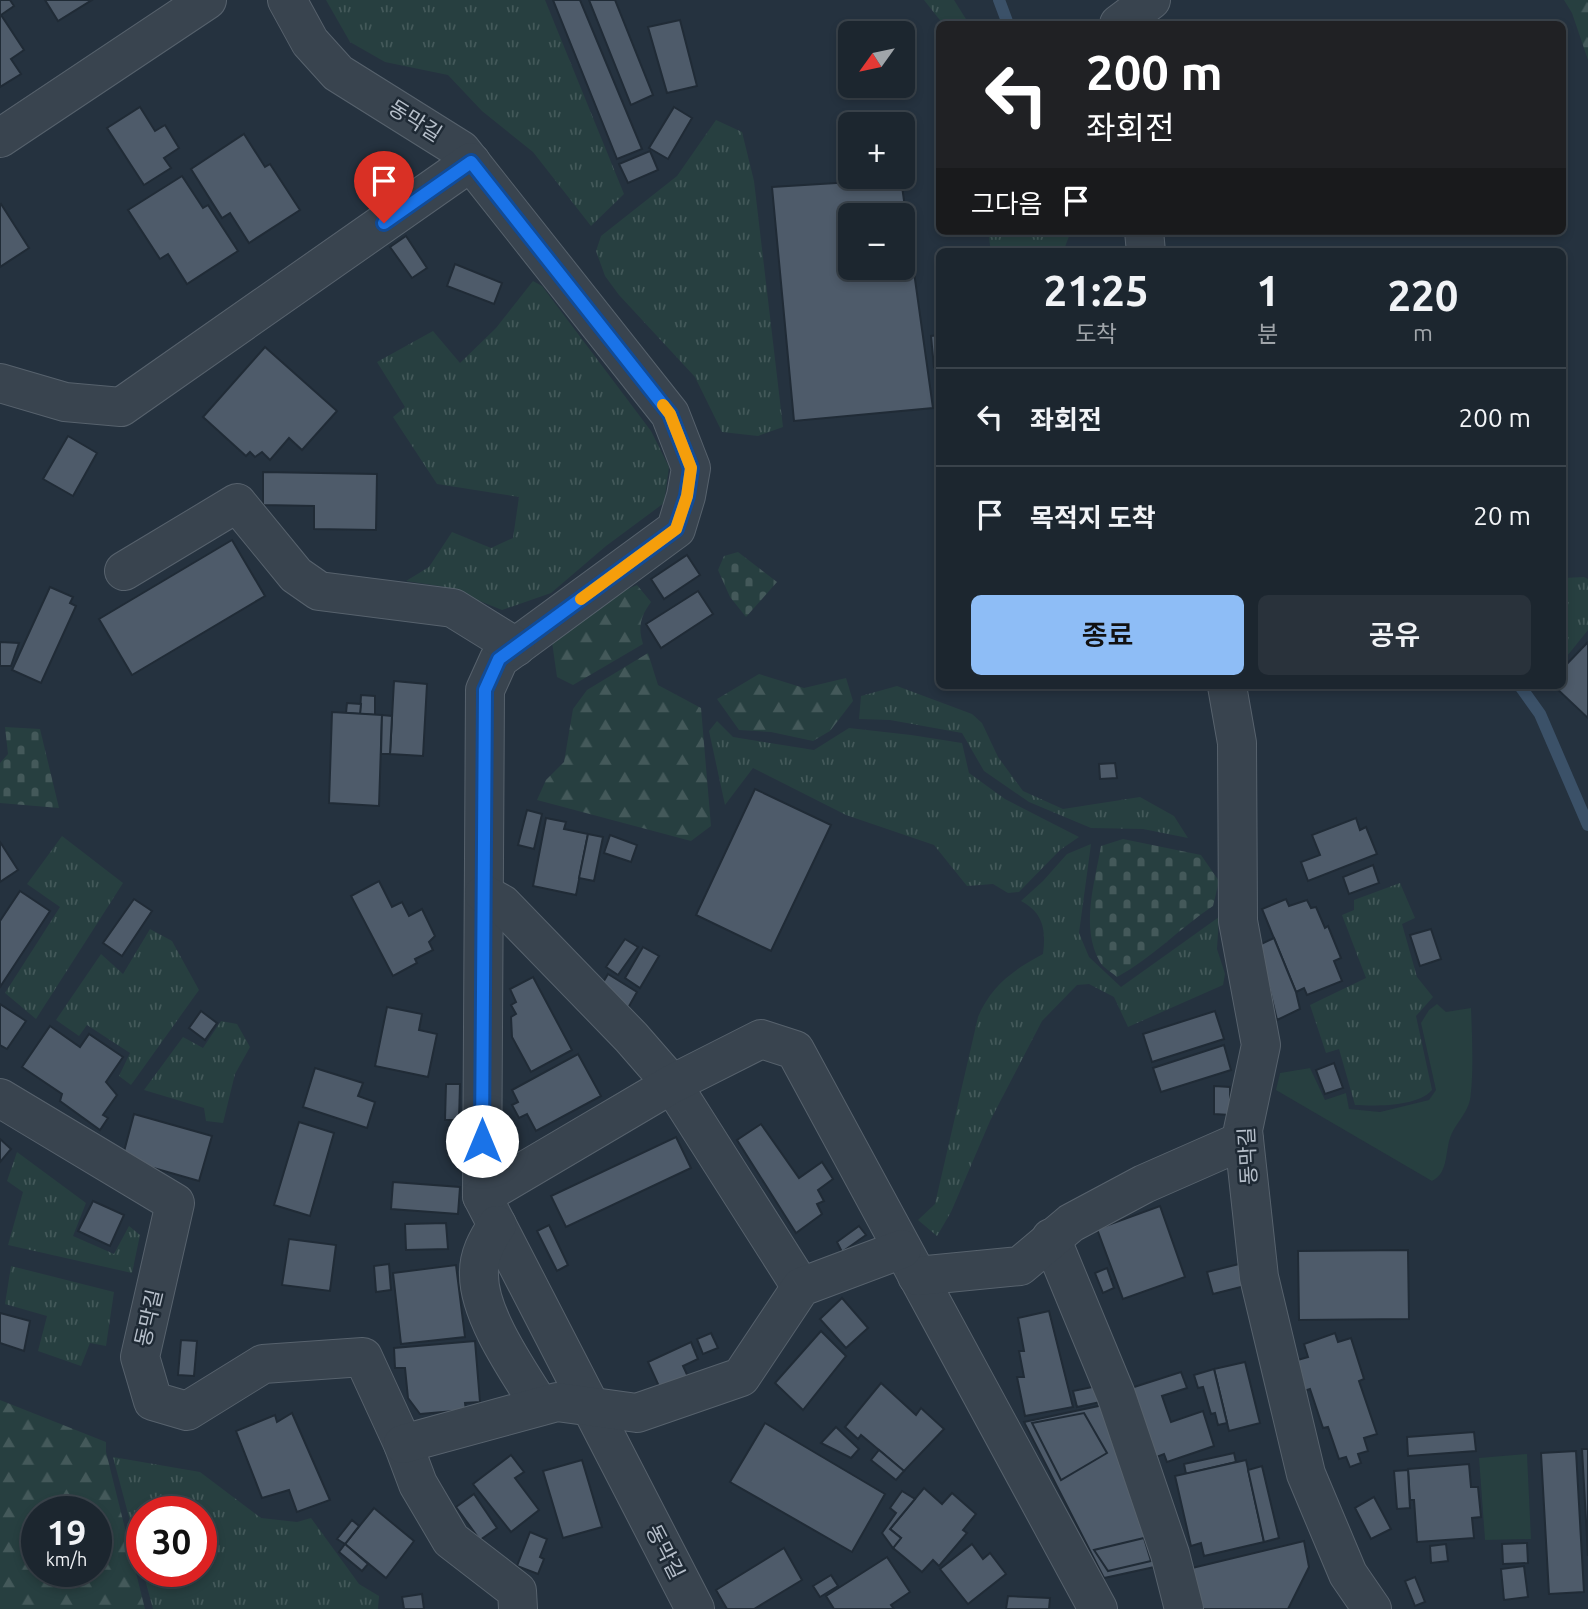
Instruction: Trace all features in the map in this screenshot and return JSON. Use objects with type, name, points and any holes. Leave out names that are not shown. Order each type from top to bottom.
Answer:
[{"type":"street","points":[[0,138],[207,0]]},
{"type":"street","name":"동막길","points":[[287,0],[310,42],[338,73],[461,150],[670,414],[691,468],[687,496],[676,529],[499,659],[485,690],[484,894],[489,1210],[563,1405],[695,1609]]},
{"type":"street","points":[[1123,21],[1151,0]]},
{"type":"street","points":[[0,383],[65,401],[121,407],[471,162]]},
{"type":"street","points":[[124,570],[237,503],[296,575],[319,591],[453,608],[516,647]]},
{"type":"street","name":"동막길","points":[[1228,689],[1237,743],[1238,921],[1261,1045],[1243,1130],[1259,1277],[1306,1474],[1348,1574],[1372,1609]]},
{"type":"street","points":[[484,894],[502,904],[631,1037],[672,1084],[801,1287]]},
{"type":"street","points":[[563,1405],[503,1346],[484,1300],[479,1275],[489,1210],[672,1084],[761,1039],[795,1051],[1098,1609]]},
{"type":"street","name":"동막길","points":[[0,1098],[175,1203],[139,1357],[153,1401],[187,1411],[263,1364],[363,1357],[403,1444],[418,1484],[451,1539],[517,1591],[518,1609]]},
{"type":"street","points":[[403,1444],[563,1405],[637,1413],[741,1377],[801,1287],[909,1263],[1020,1266],[1071,1223],[1144,1184],[1244,1140]]},
{"type":"street","points":[[1051,1238],[1116,1395],[1170,1554],[1184,1609]]},
{"type":"green space","points":[[326,0],[545,0],[624,194],[591,226],[533,152],[482,111],[448,75],[385,62],[350,42]]},
{"type":"green space","points":[[924,0],[954,0],[967,21],[941,21]]},
{"type":"green space","points":[[1564,0],[1588,0],[1588,60],[1572,13]]},
{"type":"green space","points":[[716,120],[742,132],[754,181],[783,427],[758,436],[722,432],[695,377],[619,295],[605,276],[596,251],[601,236],[677,176]]},
{"type":"green space","points":[[989,235],[1069,235],[1065,248],[990,248]]},
{"type":"green space","points":[[533,281],[542,286],[651,431],[669,467],[664,503],[606,546],[551,593],[502,610],[445,587],[406,581],[429,567],[452,532],[491,548],[513,538],[519,497],[437,484],[393,417],[405,407],[377,362],[433,331],[460,363],[496,328]]},
{"type":"green space","points":[[738,552],[777,582],[746,617],[730,597],[718,570],[724,556]]},
{"type":"green space","points":[[1566,578],[1588,579],[1588,630],[1566,657]]},
{"type":"green space","points":[[637,585],[651,602],[641,622],[643,644],[573,685],[557,677],[552,642],[616,594]]},
{"type":"green space","points":[[648,653],[658,685],[701,708],[711,826],[691,841],[537,800],[546,780],[564,762],[573,709],[587,690]]},
{"type":"green space","points":[[759,674],[804,688],[846,678],[853,701],[830,731],[813,741],[771,732],[739,730],[717,699]]},
{"type":"green space","points":[[897,686],[972,714],[982,723],[998,757],[1023,791],[1063,809],[1140,797],[1174,816],[1188,838],[1143,829],[1091,828],[1029,802],[984,771],[962,733],[890,720],[859,719],[861,696]]},
{"type":"green space","points":[[717,721],[733,737],[814,750],[849,728],[962,743],[969,773],[1005,799],[1079,837],[1060,850],[1019,892],[1008,893],[993,884],[967,886],[934,845],[846,815],[753,768],[725,805],[709,731]]},
{"type":"green space","points":[[5,727],[40,729],[59,808],[0,803],[0,763],[8,754]]},
{"type":"green space","points":[[62,836],[123,883],[36,1019],[5,993],[60,907],[27,884]]},
{"type":"green space","points":[[1123,839],[1201,855],[1219,881],[1213,906],[1117,977],[1100,962],[1094,948],[1090,919],[1101,846]]},
{"type":"green space","points":[[1091,844],[1079,933],[1089,957],[1121,987],[1219,917],[1217,949],[1225,974],[1223,985],[1128,1027],[1114,997],[1089,984],[1077,985],[1042,1021],[990,1121],[951,1212],[937,1236],[918,1220],[935,1204],[978,1017],[989,996],[1004,980],[1043,954],[1042,923],[1035,911],[1021,901],[1067,854]]},
{"type":"green space","points":[[1400,883],[1415,918],[1402,924],[1417,977],[1433,997],[1416,1016],[1432,1090],[1417,1100],[1407,1102],[1355,1105],[1339,1049],[1326,1053],[1310,1005],[1366,978],[1342,915],[1354,910],[1354,900]]},
{"type":"green space","points":[[150,929],[172,941],[199,990],[131,1085],[119,1076],[130,1053],[87,1025],[79,1036],[56,1020],[101,954],[123,974]]},
{"type":"green space","points":[[1437,1004],[1446,1012],[1471,1008],[1472,1067],[1470,1100],[1452,1133],[1441,1173],[1432,1181],[1276,1090],[1280,1073],[1310,1068],[1325,1100],[1346,1093],[1349,1109],[1380,1112],[1429,1100],[1436,1090],[1421,1023],[1429,1010]]},
{"type":"green space","points":[[221,1021],[237,1024],[250,1047],[235,1074],[223,1123],[206,1121],[204,1108],[144,1090],[183,1037],[203,1048]]},
{"type":"green space","points":[[17,1152],[86,1203],[73,1236],[114,1254],[129,1226],[140,1235],[132,1273],[8,1245],[23,1192],[7,1181]]},
{"type":"green space","points":[[11,1266],[114,1292],[106,1346],[90,1343],[81,1366],[38,1351],[47,1316],[5,1304]]},
{"type":"green space","points":[[0,1400],[106,1442],[106,1452],[126,1533],[126,1587],[140,1587],[145,1609],[0,1609]]},
{"type":"green space","points":[[1527,1454],[1531,1539],[1485,1540],[1479,1458]]},
{"type":"green space","points":[[113,1457],[200,1472],[261,1518],[297,1522],[311,1518],[359,1584],[379,1596],[378,1609],[153,1609],[147,1587],[217,1587],[217,1496],[126,1496],[126,1506]]},
{"type":"building","points":[[0,0],[10,0],[14,6],[1,15],[24,50],[11,59],[21,74],[0,87]]},
{"type":"building","points":[[45,0],[92,0],[58,21]]},
{"type":"building","points":[[553,0],[580,0],[642,149],[617,159]]},
{"type":"building","points":[[589,0],[615,0],[653,95],[631,105]]},
{"type":"building","points":[[680,20],[697,86],[667,93],[648,27]]},
{"type":"building","points":[[140,107],[155,131],[165,125],[179,148],[164,158],[171,168],[144,185],[107,128]]},
{"type":"building","points":[[674,107],[692,118],[668,159],[649,148]]},
{"type":"building","points":[[244,134],[265,167],[270,164],[300,210],[249,243],[230,213],[222,218],[191,169]]},
{"type":"building","points":[[650,151],[658,170],[628,183],[619,164]]},
{"type":"building","points":[[182,176],[203,208],[208,205],[238,251],[187,284],[168,254],[160,259],[128,210]]},
{"type":"building","points":[[838,183],[838,189],[902,189],[904,203],[838,203],[838,280],[915,279],[933,408],[794,421],[772,187]]},
{"type":"building","points":[[0,205],[29,248],[0,267]]},
{"type":"building","points":[[406,236],[427,268],[412,278],[390,247]]},
{"type":"building","points":[[455,264],[502,283],[494,304],[447,286]]},
{"type":"building","points":[[936,335],[934,367],[931,336]]},
{"type":"building","points":[[265,347],[337,411],[302,450],[289,438],[270,460],[262,452],[255,457],[250,452],[246,456],[203,417]]},
{"type":"building","points":[[68,436],[97,453],[73,496],[43,479]]},
{"type":"building","points":[[263,472],[377,474],[376,530],[314,529],[314,506],[263,505]]},
{"type":"building","points":[[232,540],[265,596],[132,675],[99,619]]},
{"type":"building","points":[[687,555],[700,575],[664,599],[651,579]]},
{"type":"building","points":[[50,587],[73,597],[70,603],[76,606],[41,683],[12,670]]},
{"type":"building","points":[[698,591],[713,614],[661,648],[646,624]]},
{"type":"building","points":[[0,642],[19,643],[11,666],[0,666]]},
{"type":"building","points":[[1588,642],[1588,718],[1557,689],[1566,689],[1566,665]]},
{"type":"building","points":[[394,681],[427,684],[423,756],[390,754]]},
{"type":"building","points":[[361,695],[375,696],[375,715],[360,714]]},
{"type":"building","points":[[347,703],[361,704],[360,714],[346,713]]},
{"type":"building","points":[[332,712],[382,715],[379,806],[329,803]]},
{"type":"building","points":[[382,715],[392,716],[390,754],[381,754]]},
{"type":"building","points":[[1115,763],[1117,778],[1100,779],[1099,764]]},
{"type":"building","points":[[755,789],[831,825],[771,951],[696,915]]},
{"type":"building","points":[[527,810],[542,814],[534,849],[518,845]]},
{"type":"building","points":[[546,818],[566,822],[564,829],[588,834],[576,895],[533,886]]},
{"type":"building","points":[[1356,818],[1360,830],[1366,827],[1377,854],[1308,881],[1301,862],[1320,855],[1312,835]]},
{"type":"building","points":[[588,834],[603,837],[594,881],[579,878]]},
{"type":"building","points":[[610,835],[637,845],[631,862],[604,853]]},
{"type":"building","points":[[0,842],[18,870],[0,882]]},
{"type":"building","points":[[1373,865],[1379,883],[1349,894],[1343,877]]},
{"type":"building","points":[[379,881],[392,907],[402,902],[409,916],[422,909],[435,936],[429,942],[433,950],[415,959],[417,963],[393,976],[351,896]]},
{"type":"building","points":[[20,891],[50,911],[0,987],[0,921]]},
{"type":"building","points":[[134,899],[152,911],[122,956],[103,943]]},
{"type":"building","points":[[1286,899],[1289,906],[1307,900],[1311,908],[1316,907],[1325,928],[1328,926],[1341,958],[1334,961],[1342,981],[1307,995],[1304,988],[1296,992],[1262,909]]},
{"type":"building","points":[[1431,929],[1441,959],[1420,966],[1410,935]]},
{"type":"building","points":[[1274,938],[1300,1009],[1277,1020],[1259,945]]},
{"type":"building","points":[[625,939],[638,947],[618,975],[606,967]]},
{"type":"building","points":[[643,947],[659,956],[640,988],[625,978]]},
{"type":"building","points":[[608,974],[637,992],[628,1008],[598,991]]},
{"type":"building","points":[[533,977],[572,1050],[531,1072],[512,1037],[511,1017],[516,1014],[511,1005],[516,1002],[510,989]]},
{"type":"building","points":[[0,1004],[26,1021],[7,1049],[0,1045]]},
{"type":"building","points":[[387,1007],[422,1014],[419,1030],[437,1034],[428,1077],[375,1066]]},
{"type":"building","points":[[201,1011],[217,1023],[205,1040],[189,1028]]},
{"type":"building","points":[[1215,1011],[1224,1039],[1152,1062],[1143,1034]]},
{"type":"building","points":[[50,1026],[80,1047],[89,1034],[123,1057],[106,1082],[117,1095],[103,1115],[108,1118],[100,1130],[60,1101],[62,1094],[22,1067]]},
{"type":"building","points":[[1224,1045],[1231,1070],[1161,1092],[1153,1068]]},
{"type":"building","points":[[578,1054],[601,1096],[536,1131],[527,1114],[519,1118],[512,1105],[518,1102],[512,1090]]},
{"type":"building","points":[[1334,1063],[1343,1088],[1325,1094],[1316,1070]]},
{"type":"building","points":[[315,1068],[363,1083],[358,1096],[375,1102],[367,1128],[303,1107]]},
{"type":"building","points":[[446,1084],[460,1084],[459,1120],[445,1120]]},
{"type":"building","points":[[1214,1086],[1230,1087],[1230,1115],[1214,1114]]},
{"type":"building","points":[[134,1114],[212,1136],[199,1181],[122,1159]]},
{"type":"building","points":[[299,1122],[334,1133],[310,1216],[274,1205]]},
{"type":"building","points":[[761,1124],[799,1178],[822,1162],[833,1179],[818,1190],[824,1201],[817,1204],[822,1214],[796,1233],[737,1140]]},
{"type":"building","points":[[676,1137],[691,1168],[566,1227],[551,1196]]},
{"type":"building","points":[[0,1139],[11,1149],[0,1162]]},
{"type":"building","points":[[393,1182],[460,1187],[458,1214],[391,1209]]},
{"type":"building","points":[[93,1201],[124,1215],[110,1246],[78,1231]]},
{"type":"building","points":[[1160,1206],[1185,1277],[1123,1299],[1097,1229]]},
{"type":"building","points":[[446,1223],[448,1249],[406,1250],[405,1224]]},
{"type":"building","points":[[549,1225],[568,1265],[557,1271],[537,1231]]},
{"type":"building","points":[[859,1226],[866,1235],[842,1252],[837,1242]]},
{"type":"building","points":[[289,1239],[336,1245],[330,1291],[282,1285]]},
{"type":"building","points":[[1408,1250],[1409,1319],[1299,1320],[1298,1251]]},
{"type":"building","points":[[1243,1263],[1249,1285],[1213,1294],[1207,1272]]},
{"type":"building","points":[[389,1264],[391,1290],[376,1292],[374,1266]]},
{"type":"building","points":[[456,1265],[465,1337],[401,1344],[393,1273]]},
{"type":"building","points":[[1107,1268],[1114,1288],[1103,1293],[1095,1273]]},
{"type":"building","points":[[842,1298],[868,1328],[846,1348],[820,1319]]},
{"type":"building","points":[[1049,1311],[1073,1407],[1025,1416],[1017,1377],[1024,1377],[1019,1351],[1024,1351],[1018,1318]]},
{"type":"building","points":[[0,1313],[30,1321],[24,1351],[0,1343]]},
{"type":"building","points":[[821,1331],[846,1356],[803,1410],[775,1383]]},
{"type":"building","points":[[711,1333],[718,1348],[703,1354],[697,1339]]},
{"type":"building","points":[[1335,1333],[1338,1342],[1351,1338],[1364,1379],[1359,1381],[1377,1434],[1364,1438],[1368,1451],[1358,1454],[1361,1463],[1350,1467],[1346,1457],[1339,1459],[1328,1427],[1323,1428],[1310,1389],[1304,1391],[1294,1361],[1308,1357],[1304,1344]]},
{"type":"building","points":[[181,1340],[197,1341],[194,1376],[178,1375]]},
{"type":"building","points":[[475,1341],[480,1402],[465,1403],[466,1410],[420,1414],[408,1398],[405,1368],[395,1368],[394,1348]]},
{"type":"building","points":[[691,1342],[698,1359],[683,1366],[690,1381],[662,1393],[648,1362]]},
{"type":"building","points":[[1245,1362],[1260,1423],[1229,1431],[1214,1369]]},
{"type":"building","points":[[1214,1369],[1227,1423],[1218,1425],[1215,1413],[1211,1414],[1203,1387],[1198,1388],[1194,1375]]},
{"type":"building","points":[[1181,1372],[1187,1388],[1162,1396],[1171,1422],[1203,1411],[1214,1446],[1167,1462],[1164,1454],[1154,1458],[1131,1388]]},
{"type":"building","points":[[881,1383],[916,1415],[921,1408],[944,1429],[904,1471],[861,1435],[858,1439],[845,1427]]},
{"type":"building","points":[[1102,1385],[1105,1401],[1077,1407],[1073,1391]]},
{"type":"building","points":[[1108,1404],[1159,1566],[1104,1578],[1024,1422]]},
{"type":"building","points":[[292,1413],[330,1500],[297,1512],[289,1490],[262,1498],[236,1431],[275,1415],[277,1422]]},
{"type":"building","points":[[1084,1413],[1107,1453],[1061,1480],[1032,1423]]},
{"type":"building","points":[[765,1423],[885,1494],[852,1552],[730,1482]]},
{"type":"building","points":[[836,1427],[859,1449],[851,1458],[821,1443]]},
{"type":"building","points":[[1474,1432],[1476,1451],[1408,1456],[1407,1437]]},
{"type":"building","points":[[1582,1449],[1588,1449],[1588,1556]]},
{"type":"building","points":[[879,1450],[904,1471],[896,1480],[871,1460]]},
{"type":"building","points":[[1576,1451],[1584,1592],[1549,1594],[1541,1453]]},
{"type":"building","points":[[1234,1453],[1236,1462],[1186,1474],[1184,1464]]},
{"type":"building","points":[[511,1455],[524,1472],[515,1478],[539,1510],[511,1532],[473,1484]]},
{"type":"building","points":[[582,1460],[602,1527],[563,1538],[543,1471]]},
{"type":"building","points":[[1246,1460],[1264,1542],[1204,1556],[1201,1543],[1191,1546],[1175,1476]]},
{"type":"building","points":[[1469,1464],[1471,1487],[1478,1487],[1481,1517],[1472,1518],[1474,1538],[1417,1542],[1414,1500],[1410,1500],[1408,1469]]},
{"type":"building","points":[[1262,1466],[1279,1538],[1264,1542],[1248,1470]]},
{"type":"building","points":[[1408,1470],[1410,1508],[1397,1509],[1394,1471]]},
{"type":"building","points":[[924,1488],[942,1504],[952,1493],[976,1514],[963,1530],[967,1533],[939,1566],[933,1560],[922,1572],[893,1548],[901,1538],[890,1529]]},
{"type":"building","points":[[902,1491],[915,1499],[890,1529],[901,1538],[893,1548],[882,1533],[896,1513],[890,1508]]},
{"type":"building","points":[[474,1494],[497,1528],[480,1540],[456,1507]]},
{"type":"building","points":[[1374,1497],[1391,1529],[1371,1539],[1355,1508]]},
{"type":"building","points":[[374,1508],[414,1541],[386,1578],[345,1544]]},
{"type":"building","points":[[352,1520],[359,1526],[345,1544],[337,1539]]},
{"type":"building","points":[[530,1532],[547,1539],[540,1557],[544,1559],[538,1574],[517,1566]]},
{"type":"building","points":[[1144,1538],[1151,1561],[1108,1571],[1094,1550]]},
{"type":"building","points":[[1304,1541],[1309,1567],[1288,1609],[1201,1609],[1188,1569]]},
{"type":"building","points":[[1527,1543],[1528,1563],[1503,1564],[1502,1544]]},
{"type":"building","points":[[345,1544],[368,1564],[362,1571],[339,1552]]},
{"type":"building","points":[[972,1544],[983,1559],[990,1553],[1006,1574],[968,1604],[940,1569]]},
{"type":"building","points":[[1446,1544],[1448,1561],[1431,1563],[1430,1546]]},
{"type":"building","points":[[784,1548],[802,1580],[754,1609],[727,1609],[716,1590]]},
{"type":"building","points":[[887,1557],[910,1592],[891,1605],[894,1609],[834,1609],[826,1596]]},
{"type":"building","points":[[1524,1566],[1528,1597],[1504,1600],[1501,1569]]},
{"type":"building","points":[[831,1575],[838,1586],[820,1597],[813,1586]]},
{"type":"building","points":[[1415,1577],[1425,1602],[1415,1606],[1405,1581]]},
{"type":"building","points":[[422,1594],[424,1609],[404,1609],[402,1597]]},
{"type":"building","points":[[1008,1596],[1050,1598],[1049,1609],[1006,1609]]},
{"type":"waterway","points":[[999,0],[1007,21]]},
{"type":"waterway","points":[[1522,689],[1540,714],[1588,825]]},
{"type":"slow traffic","points":[[581,599],[676,529],[687,496],[691,468],[670,414],[663,405]]},
{"type":"route","points":[[384,223],[471,162],[670,414],[691,468],[687,496],[676,529],[499,659],[485,690],[482,1141]]}]
